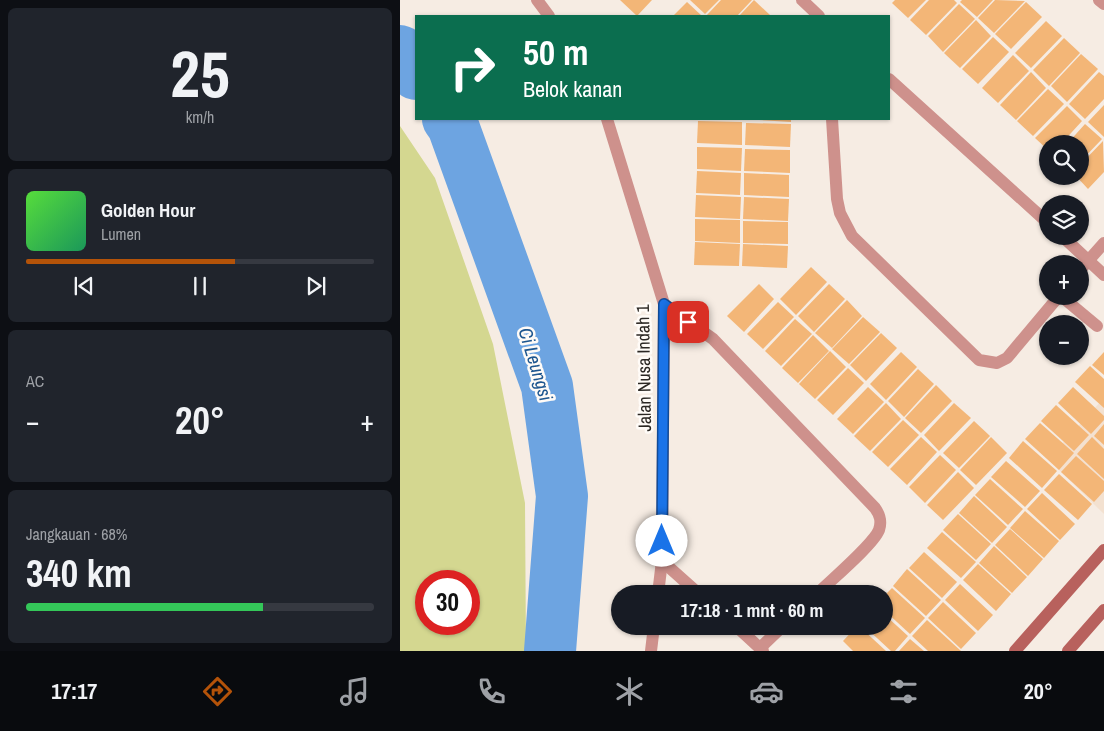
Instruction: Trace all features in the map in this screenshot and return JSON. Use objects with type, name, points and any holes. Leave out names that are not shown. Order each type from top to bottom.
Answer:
[{"type":"street","points":[[537,0],[548,15]]},
{"type":"street","points":[[802,0],[818,15]]},
{"type":"street","points":[[1099,0],[1104,4]]},
{"type":"street","points":[[890,80],[1039,216]]},
{"type":"street","name":"Jalan Nusa Indah 1","points":[[607,120],[664,304],[662,561],[659,585]]},
{"type":"street","points":[[832,120],[837,199],[840,213],[852,236],[979,360],[997,363],[1007,358],[1052,305]]},
{"type":"street","points":[[1089,259],[1104,242]]},
{"type":"street","points":[[1069,245],[1076,255]]},
{"type":"street","points":[[1089,267],[1104,274]]},
{"type":"street","points":[[664,304],[713,339],[876,508],[880,515],[880,524],[875,537],[826,585]]},
{"type":"street","points":[[1071,305],[1097,326]]},
{"type":"street","points":[[1015,651],[1104,550]]},
{"type":"street","points":[[662,561],[689,585]]},
{"type":"street","points":[[1068,651],[1104,610]]},
{"type":"street","points":[[651,651],[653,635]]},
{"type":"street","points":[[746,635],[761,649],[774,635]]},
{"type":"shaded area","points":[[1104,398],[1104,514],[1048,459]]},
{"type":"green space","points":[[400,126],[435,178],[493,344],[525,503],[526,651],[400,651]]},
{"type":"building","points":[[620,0],[652,0],[638,15]]},
{"type":"building","points":[[690,0],[719,0],[705,14]]},
{"type":"building","points":[[721,0],[752,0],[738,15],[707,15]]},
{"type":"building","points":[[754,0],[770,15],[740,15]]},
{"type":"building","points":[[895,0],[926,0],[908,18],[892,3]]},
{"type":"building","points":[[929,0],[954,0],[957,3],[926,35],[910,20]]},
{"type":"building","points":[[962,0],[993,0],[977,17],[960,2]]},
{"type":"building","points":[[995,0],[1025,1],[994,33],[978,18]]},
{"type":"building","points":[[687,2],[701,15],[674,15]]},
{"type":"building","points":[[1026,2],[1042,17],[1011,49],[995,34]]},
{"type":"building","points":[[959,4],[975,19],[943,52],[928,36]]},
{"type":"building","points":[[976,20],[991,36],[960,68],[944,53]]},
{"type":"building","points":[[1046,21],[1062,36],[1031,68],[1015,53]]},
{"type":"building","points":[[993,37],[1009,52],[978,84],[962,69]]},
{"type":"building","points":[[1064,38],[1080,53],[1049,86],[1033,70]]},
{"type":"building","points":[[1081,54],[1098,69],[1067,102],[1051,86]]},
{"type":"building","points":[[1013,55],[1029,71],[998,103],[982,88]]},
{"type":"building","points":[[1031,72],[1046,88],[1016,120],[1000,105]]},
{"type":"building","points":[[1099,72],[1104,76],[1104,99],[1085,119],[1069,104]]},
{"type":"building","points":[[1048,89],[1064,104],[1033,136],[1017,121]]},
{"type":"building","points":[[1104,105],[1104,137],[1088,122]]},
{"type":"building","points":[[1067,106],[1082,121],[1069,135],[1039,135],[1039,142],[1035,138]]},
{"type":"building","points":[[759,120],[791,120],[791,122]]},
{"type":"building","points":[[698,121],[742,122],[742,145],[697,143]]},
{"type":"building","points":[[746,123],[791,124],[790,147],[745,145]]},
{"type":"building","points":[[1085,124],[1102,139],[1089,153],[1089,135],[1075,135]]},
{"type":"building","points":[[1103,141],[1104,172],[1088,189],[1084,185],[1089,185],[1089,156]]},
{"type":"building","points":[[697,147],[742,148],[741,171],[697,169]]},
{"type":"building","points":[[745,149],[790,150],[790,173],[744,171]]},
{"type":"building","points":[[697,171],[741,173],[740,195],[696,193]]},
{"type":"building","points":[[744,173],[789,175],[789,197],[744,195]]},
{"type":"building","points":[[696,195],[741,197],[740,219],[695,217]]},
{"type":"building","points":[[744,197],[789,199],[788,221],[743,219]]},
{"type":"building","points":[[695,219],[740,220],[740,243],[695,241]]},
{"type":"building","points":[[743,221],[788,222],[788,244],[743,243]]},
{"type":"building","points":[[695,242],[740,244],[739,266],[694,265]]},
{"type":"building","points":[[743,244],[788,246],[787,268],[742,266]]},
{"type":"building","points":[[811,267],[827,282],[796,315],[780,299]]},
{"type":"building","points":[[759,284],[774,299],[744,332],[727,316]]},
{"type":"building","points":[[829,284],[845,299],[814,332],[798,316]]},
{"type":"building","points":[[847,300],[862,316],[832,348],[815,333]]},
{"type":"building","points":[[778,302],[794,317],[763,349],[747,334]]},
{"type":"building","points":[[863,317],[880,332],[849,364],[832,349]]},
{"type":"building","points":[[795,319],[812,334],[781,366],[765,351]]},
{"type":"building","points":[[881,333],[897,348],[866,381],[850,365]]},
{"type":"building","points":[[813,335],[829,351],[798,383],[782,368]]},
{"type":"building","points":[[830,351],[846,367],[815,399],[799,384]]},
{"type":"building","points":[[901,352],[917,367],[886,400],[870,384]]},
{"type":"building","points":[[1104,352],[1104,375],[1092,365]]},
{"type":"building","points":[[1090,366],[1104,379],[1104,408],[1075,382]]},
{"type":"building","points":[[848,368],[864,383],[833,415],[817,400]]},
{"type":"building","points":[[918,369],[934,384],[904,417],[888,401]]},
{"type":"building","points":[[936,385],[952,401],[921,433],[905,418]]},
{"type":"building","points":[[868,387],[884,402],[853,434],[837,419]]},
{"type":"building","points":[[1073,387],[1104,416],[1104,420],[1091,434],[1058,403]]},
{"type":"building","points":[[886,403],[901,419],[870,451],[854,436]]},
{"type":"building","points":[[954,403],[971,418],[939,451],[924,435]]},
{"type":"building","points":[[1056,405],[1089,435],[1074,451],[1041,421]]},
{"type":"building","points":[[903,420],[919,435],[888,467],[872,452]]},
{"type":"building","points":[[974,421],[990,436],[959,468],[943,453]]},
{"type":"building","points":[[1040,423],[1074,453],[1059,470],[1025,439]]},
{"type":"building","points":[[1104,424],[1104,445],[1094,436]]},
{"type":"building","points":[[921,437],[937,452],[907,485],[890,469]]},
{"type":"building","points":[[991,437],[1007,453],[976,485],[960,470]]},
{"type":"building","points":[[1092,437],[1104,449],[1104,479],[1077,454]]},
{"type":"building","points":[[1023,441],[1057,471],[1042,488],[1009,458]]},
{"type":"building","points":[[940,455],[956,470],[925,503],[909,487]]},
{"type":"building","points":[[1076,456],[1104,481],[1104,491],[1094,502],[1061,472]]},
{"type":"building","points":[[1006,461],[1040,491],[1025,507],[991,477]]},
{"type":"building","points":[[958,472],[974,488],[943,520],[927,505]]},
{"type":"building","points":[[1059,474],[1092,504],[1078,520],[1044,490]]},
{"type":"building","points":[[990,479],[1023,509],[1008,525],[975,495]]},
{"type":"building","points":[[1042,493],[1075,524],[1060,540],[1027,509]]},
{"type":"building","points":[[974,496],[1007,527],[992,543],[959,513]]},
{"type":"building","points":[[1025,511],[1059,541],[1044,558],[1010,528]]},
{"type":"building","points":[[958,514],[991,544],[976,560],[943,530]]},
{"type":"building","points":[[1010,529],[1043,559],[1028,576],[995,545]]},
{"type":"building","points":[[942,532],[976,562],[961,578],[927,548]]},
{"type":"building","points":[[994,546],[1027,577],[1012,593],[979,563]]},
{"type":"building","points":[[924,552],[957,582],[942,598],[909,568]]},
{"type":"building","points":[[978,564],[1011,594],[996,611],[963,580]]},
{"type":"building","points":[[907,569],[941,600],[926,616],[893,586]]},
{"type":"building","points":[[960,584],[993,615],[978,631],[945,600]]},
{"type":"building","points":[[893,589],[925,618],[910,634],[893,618]]},
{"type":"building","points":[[943,602],[976,633],[961,649],[928,618]]},
{"type":"building","points":[[927,620],[961,651],[928,651],[912,636]]},
{"type":"building","points":[[893,622],[908,636],[895,651],[891,651],[874,635],[893,635]]},
{"type":"building","points":[[849,635],[869,635],[886,651],[853,651],[843,641]]},
{"type":"building","points":[[910,639],[924,651],[899,651]]},
{"type":"waterway","name":"Ci Leungsi","points":[[400,51],[415,73]]},
{"type":"waterway","name":"Ci Leungsi","points":[[449,120],[453,126],[547,386],[562,496],[550,651]]},
{"type":"route","points":[[662,541],[664,304],[688,322]]}]
